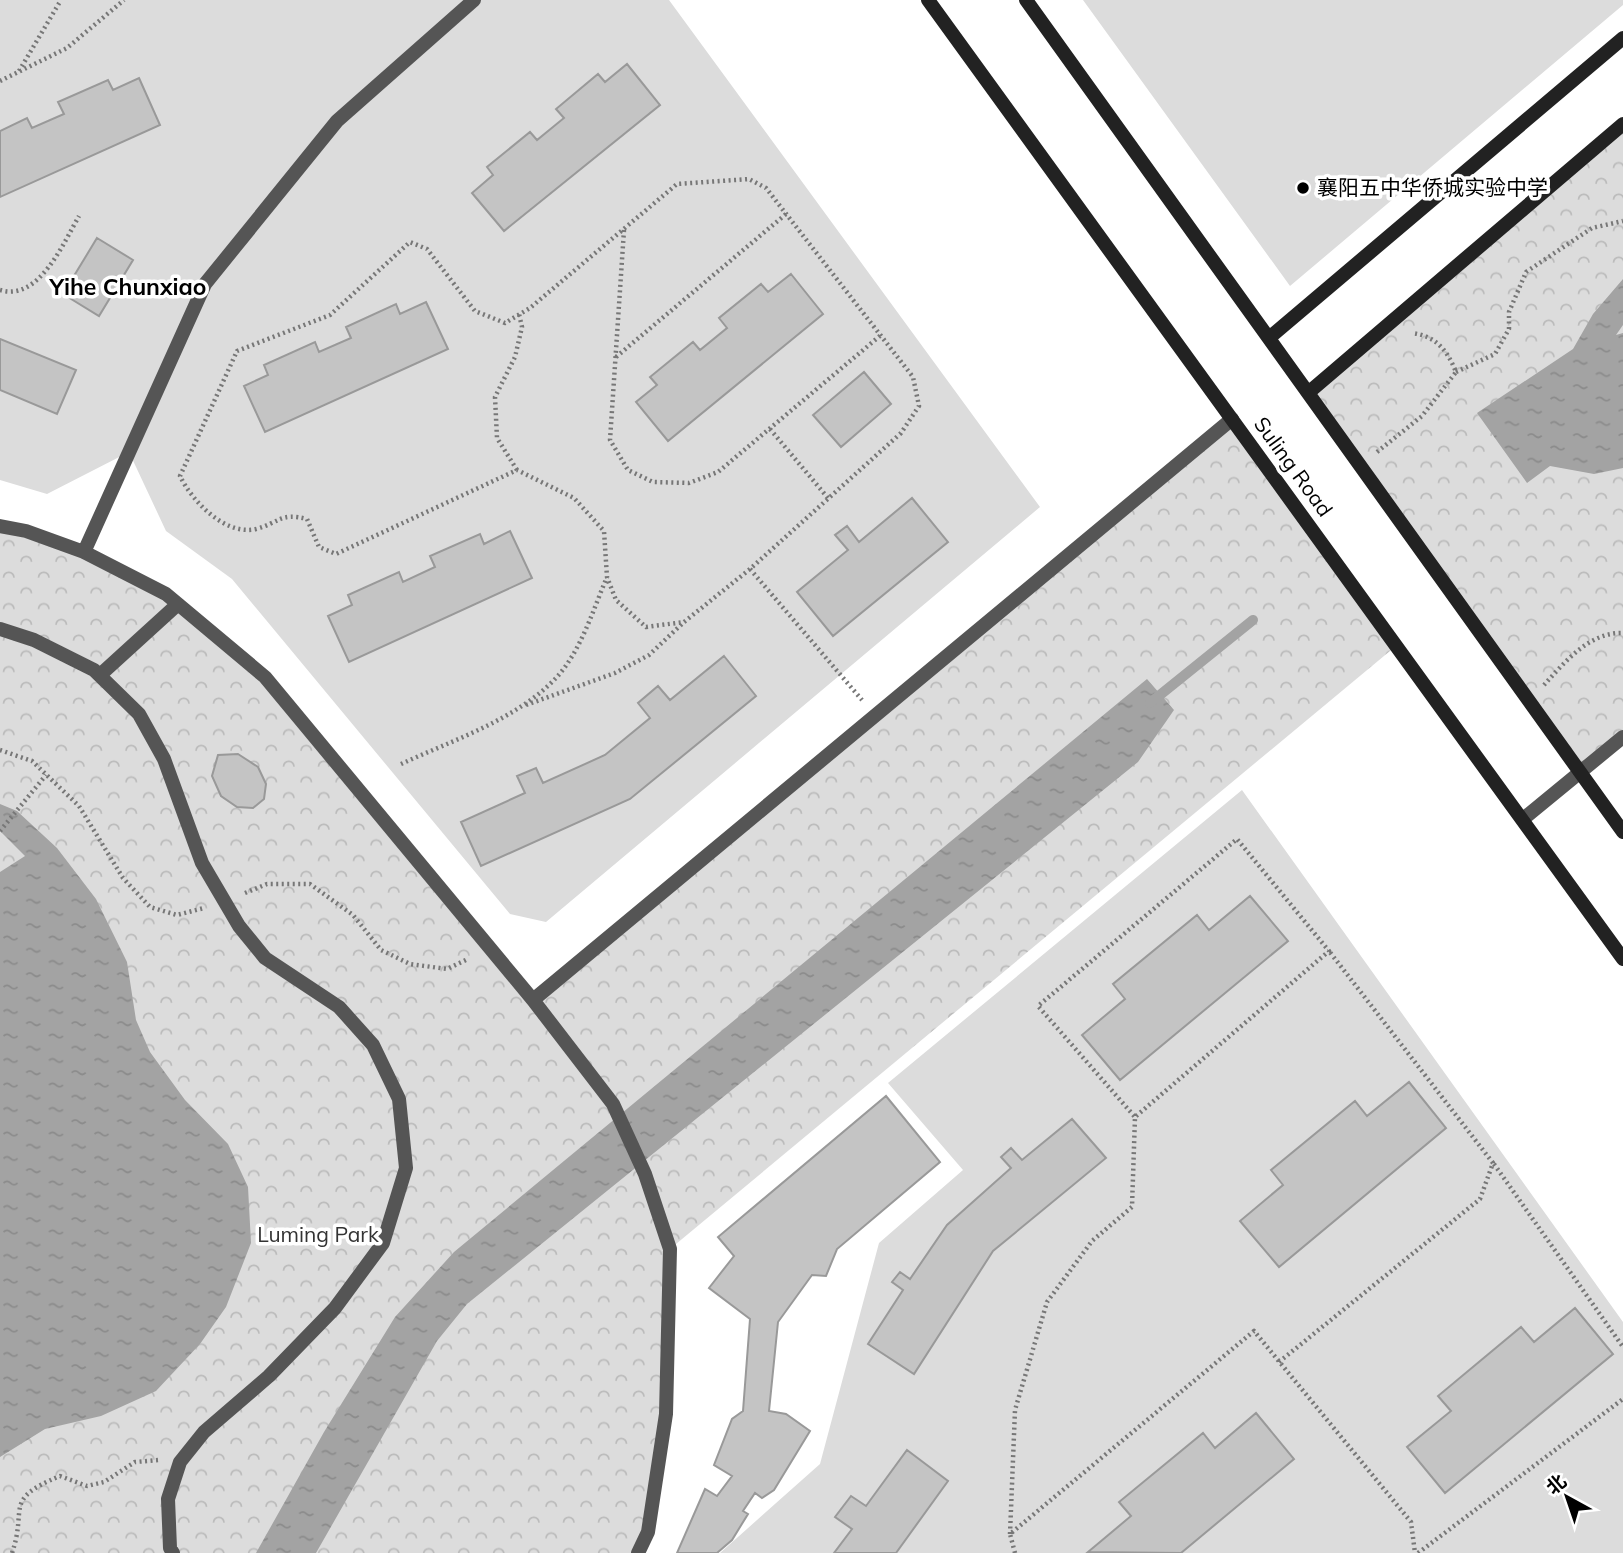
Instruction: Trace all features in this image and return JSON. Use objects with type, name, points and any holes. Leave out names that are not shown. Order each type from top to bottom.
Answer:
[{"type":"main road","name":"Suling Road","points":[[928,0],[1623,959]]},
{"type":"main road","points":[[1026,0],[1623,832]]},
{"type":"main road","points":[[1269,338],[1623,38]]},
{"type":"main road","points":[[1308,393],[1623,124]]},
{"type":"street","points":[[84,552],[205,284],[337,121],[474,0]]},
{"type":"street","points":[[533,1000],[1232,419]]},
{"type":"street","points":[[0,526],[26,531],[84,552],[166,594],[265,677],[533,1000],[612,1104],[645,1174],[670,1249],[666,1414],[648,1532],[638,1553]]},
{"type":"street","points":[[100,675],[178,604]]},
{"type":"street","points":[[0,629],[34,640],[100,675],[139,714],[164,759],[202,863],[239,926],[265,958],[340,1007],[373,1045],[399,1099],[406,1168],[383,1243],[335,1308],[270,1376],[204,1432],[178,1467],[168,1499],[170,1548],[173,1553]]},
{"type":"street","points":[[1522,820],[1623,737]]},
{"type":"path","points":[[18,72],[61,0]]},
{"type":"path","points":[[0,81],[67,48],[124,0]]},
{"type":"path","points":[[401,764],[522,707],[615,673],[649,655],[684,622],[750,569],[901,433],[919,406],[914,377],[766,188],[749,179],[677,184],[505,323],[475,312],[428,249],[410,242],[330,315],[237,351],[180,476],[189,495],[232,529],[255,529],[289,514],[307,519],[319,547],[336,554],[517,470]]},
{"type":"path","points":[[615,357],[786,214]]},
{"type":"path","points":[[0,290],[30,285],[48,268],[79,216]]},
{"type":"path","points":[[1360,465],[1422,416],[1456,372],[1495,354],[1509,329],[1509,312],[1526,272],[1591,228],[1623,221]]},
{"type":"path","points":[[624,229],[610,440],[628,470],[653,482],[688,483],[718,472],[881,335]]},
{"type":"path","points":[[519,314],[522,327],[515,357],[495,397],[497,438],[517,470],[574,498],[604,531],[607,577],[616,600],[646,627],[684,622]]},
{"type":"path","points":[[1383,330],[1429,335],[1449,354],[1456,372]]},
{"type":"path","points":[[770,429],[828,499]]},
{"type":"path","points":[[750,569],[876,716]]},
{"type":"path","points":[[522,707],[557,677],[580,639],[607,577]]},
{"type":"path","points":[[1529,701],[1572,655],[1607,633],[1623,634]]},
{"type":"path","points":[[0,831],[46,774]]},
{"type":"path","points":[[1014,1553],[1010,1534],[1015,1410],[1047,1302],[1092,1241],[1132,1206],[1135,1117],[1038,1006],[1237,839],[1329,951],[1493,1163],[1623,1347]]},
{"type":"path","points":[[1135,1117],[1329,951]]},
{"type":"path","points":[[1279,1362],[1480,1199],[1493,1163]]},
{"type":"path","points":[[1010,1534],[1254,1331],[1411,1522],[1417,1553],[1623,1399]]},
{"type":"path","points":[[12,1553],[18,1526],[18,1505],[32,1488],[60,1476],[87,1486],[104,1482],[135,1462],[164,1459],[178,1467]]},
{"type":"green space","points":[[0,0],[669,0],[1040,507],[546,922],[510,914],[232,579],[166,531],[129,452],[47,494],[0,480]]},
{"type":"green space","name":"襄阳五中华侨城实验中学","points":[[1083,0],[1623,0],[1623,5],[1290,286]]},
{"type":"green space","points":[[1623,124],[1623,737],[1580,773],[1308,393]]},
{"type":"green space","name":"Luming Park","points":[[1232,419],[1396,646],[670,1249],[666,1414],[638,1553],[0,1553],[0,526],[26,531],[166,594],[265,677],[533,1000]]},
{"type":"green space","points":[[1242,790],[1623,1322],[1623,1553],[720,1553],[820,1464],[879,1243],[963,1170],[888,1083]]},
{"type":"water","points":[[1623,279],[1623,325],[1616,335],[1623,333],[1623,468],[1594,474],[1550,466],[1527,483],[1477,413],[1573,349],[1593,314]]},
{"type":"water","points":[[1147,679],[1174,710],[1138,762],[467,1304],[437,1341],[316,1553],[256,1553],[324,1432],[395,1317],[454,1252]]},
{"type":"water","points":[[0,804],[17,811],[57,848],[96,899],[127,962],[136,1020],[150,1052],[185,1100],[228,1144],[248,1187],[251,1243],[226,1307],[200,1344],[156,1391],[101,1416],[45,1429],[0,1457],[0,872],[25,856],[0,831]]},
{"type":"building","points":[[627,64],[660,105],[504,231],[472,193],[493,175],[487,167],[530,132],[537,140],[564,118],[556,109],[598,74],[605,82]]},
{"type":"building","points":[[139,78],[160,125],[0,197],[0,131],[27,118],[32,128],[64,114],[58,102],[108,80],[113,90]]},
{"type":"building","points":[[97,238],[133,260],[99,316],[63,294]]},
{"type":"building","points":[[791,274],[823,314],[668,441],[636,402],[657,385],[650,377],[693,342],[700,350],[727,328],[719,318],[761,284],[768,292]]},
{"type":"building","points":[[426,302],[448,349],[265,432],[244,386],[268,375],[264,365],[315,342],[319,352],[351,338],[346,327],[396,304],[400,314]]},
{"type":"building","points":[[0,339],[76,370],[57,414],[0,390]]},
{"type":"building","points":[[864,372],[891,404],[841,447],[813,415]]},
{"type":"building","points":[[912,498],[948,542],[833,636],[797,592],[848,550],[835,535],[847,526],[859,542]]},
{"type":"building","points":[[510,531],[532,578],[349,662],[328,616],[352,605],[348,595],[399,572],[403,582],[435,567],[430,556],[480,534],[484,544]]},
{"type":"building","points":[[724,656],[756,696],[630,799],[481,866],[461,822],[525,793],[517,776],[536,768],[543,783],[605,755],[650,718],[638,703],[658,686],[670,700]]},
{"type":"building","points":[[238,754],[258,767],[266,784],[264,799],[253,808],[237,807],[221,796],[212,776],[218,755]]},
{"type":"building","points":[[1250,896],[1288,941],[1120,1080],[1082,1035],[1125,999],[1113,984],[1197,915],[1209,930]]},
{"type":"building","points":[[1409,1082],[1446,1128],[1279,1267],[1240,1221],[1283,1185],[1271,1170],[1355,1101],[1367,1116]]},
{"type":"building","points":[[886,1096],[940,1162],[837,1249],[826,1276],[812,1275],[778,1322],[769,1411],[786,1414],[810,1431],[774,1490],[762,1498],[755,1493],[743,1511],[748,1514],[732,1540],[717,1553],[677,1553],[705,1489],[717,1496],[732,1476],[714,1465],[732,1419],[743,1411],[750,1319],[709,1288],[734,1256],[718,1237]]},
{"type":"building","points":[[1072,1119],[1106,1158],[993,1251],[914,1374],[868,1344],[903,1290],[892,1282],[900,1272],[910,1279],[947,1225],[1011,1168],[1001,1157],[1011,1148],[1022,1160]]},
{"type":"building","points":[[1575,1308],[1613,1354],[1445,1493],[1407,1447],[1451,1411],[1438,1396],[1521,1327],[1534,1342]]},
{"type":"building","points":[[1256,1413],[1294,1459],[1181,1553],[1088,1552],[1131,1516],[1119,1502],[1203,1433],[1215,1448]]},
{"type":"building","points":[[907,1450],[948,1481],[896,1553],[834,1553],[852,1529],[835,1517],[851,1496],[866,1506]]},
{"type":"waterway","points":[[1150,703],[1253,620]]},
{"type":"place","name":"襄阳五中华侨城实验中学","points":[[1303,188]]},
{"type":"district","name":"Yihe Chunxiao","points":[[128,287]]}]
